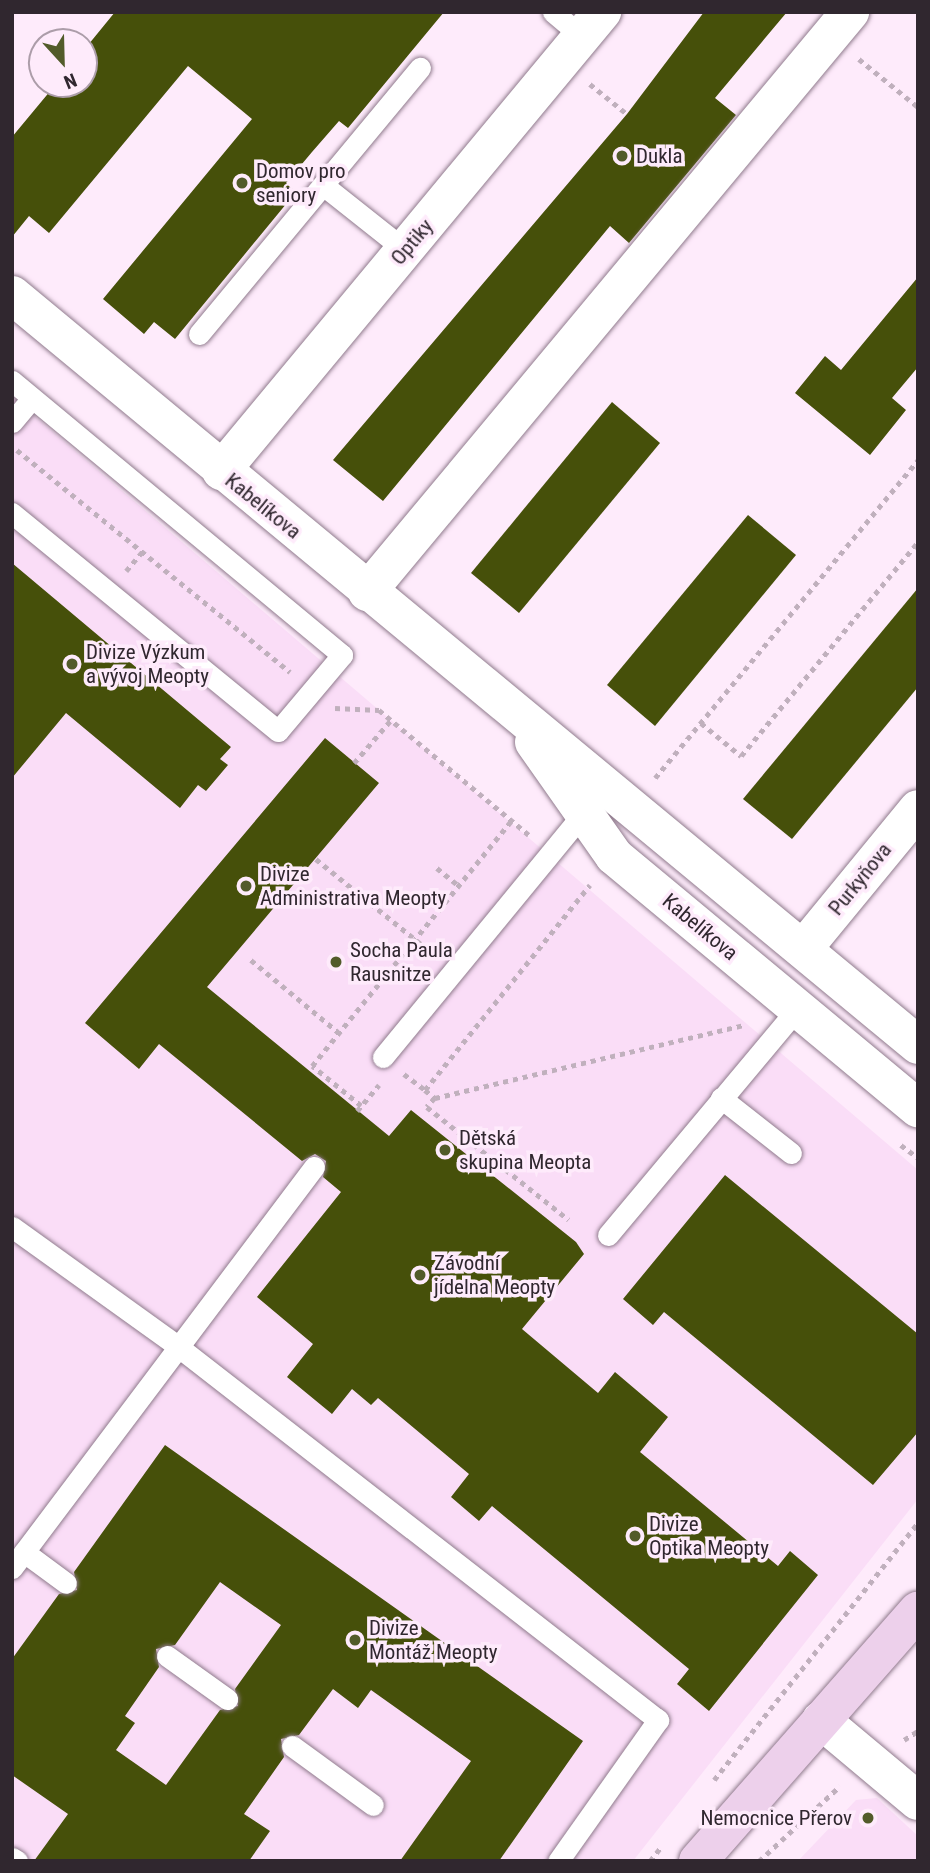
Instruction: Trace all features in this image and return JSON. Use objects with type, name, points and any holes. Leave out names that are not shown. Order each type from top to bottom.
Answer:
[{"type":"main road","points":[[698,1861],[918,1611]]},
{"type":"street","name":"Optiky","points":[[221,471],[592,24]]},
{"type":"street","points":[[367,592],[840,24]]},
{"type":"street","name":"Kabelíkova","points":[[17,308],[221,471],[918,1045]]},
{"type":"street","name":"Kabelíkova","points":[[516,714],[581,816],[614,856],[918,1108]]},
{"type":"street","points":[[581,816],[605,786]]},
{"type":"street","name":"Purkyňova","points":[[803,948],[918,809]]},
{"type":"street","points":[[821,1720],[918,1801]]},
{"type":"lane","points":[[553,12],[592,24]]},
{"type":"lane","points":[[199,334],[420,68]]},
{"type":"lane","points":[[323,185],[405,250]]},
{"type":"lane","points":[[12,381],[342,655],[278,731],[12,513]]},
{"type":"lane","points":[[12,422],[32,398]]},
{"type":"lane","points":[[388,1066],[454,971],[581,816]]},
{"type":"lane","points":[[608,1235],[798,1008]]},
{"type":"lane","points":[[721,1098],[791,1153]]},
{"type":"lane","points":[[66,1583],[18,1560],[176,1345],[314,1167]]},
{"type":"lane","points":[[12,1227],[176,1345],[658,1720],[558,1861]]},
{"type":"lane","points":[[167,1656],[228,1699]]},
{"type":"lane","points":[[292,1746],[373,1805]]},
{"type":"lane","points":[[12,1858],[17,1861]]},
{"type":"path","points":[[840,24],[918,107]]},
{"type":"path","points":[[586,80],[627,114]]},
{"type":"path","points":[[652,782],[918,460]]},
{"type":"path","points":[[701,723],[741,756],[918,542]]},
{"type":"path","points":[[354,762],[390,720]]},
{"type":"path","points":[[361,1106],[312,1066],[511,821]]},
{"type":"path","points":[[316,859],[454,971]]},
{"type":"path","points":[[437,868],[458,885]]},
{"type":"path","points":[[425,1090],[593,882],[603,891]]},
{"type":"path","points":[[251,960],[338,1032]]},
{"type":"path","points":[[569,1220],[427,1107],[435,1098],[757,1023],[747,1014]]},
{"type":"path","points":[[357,1111],[388,1066],[435,1098]]},
{"type":"path","points":[[897,1141],[918,1158]]},
{"type":"path","points":[[707,1789],[918,1523]]},
{"type":"path","points":[[759,1861],[788,1827],[869,1762],[918,1731]]},
{"type":"path","points":[[650,1861],[665,1842]]},
{"type":"shaded area","points":[[12,397],[918,1170],[918,1499],[633,1861],[12,1861]]},
{"type":"shaded area","name":"Nemocnice Přerov","points":[[877,1798],[918,1836],[918,1861],[798,1861],[856,1800]]},
{"type":"building","name":"Domov pro seniory","points":[[115,12],[444,12],[348,128],[339,121],[286,183],[296,192],[175,339],[154,322],[144,334],[103,299],[252,119],[188,66],[49,233],[29,216],[12,237],[12,137],[44,98],[98,98],[98,33]]},
{"type":"building","points":[[704,12],[787,12],[715,98],[736,115],[629,243],[610,226],[383,501],[333,460],[627,114]]},
{"type":"building","points":[[918,277],[918,367],[892,398],[906,410],[870,455],[795,393],[825,356],[841,370]]},
{"type":"building","points":[[612,402],[660,443],[519,613],[471,573]]},
{"type":"building","points":[[748,515],[796,555],[655,726],[607,685]]},
{"type":"building","name":"Divize Výzkum a vývoj Meopty","points":[[12,563],[231,747],[220,759],[228,765],[206,791],[198,785],[180,808],[66,713],[12,778]]},
{"type":"building","points":[[918,588],[918,687],[792,839],[743,799]]},
{"type":"building","points":[[325,738],[379,783],[207,987],[389,1136],[411,1110],[576,1242],[584,1254],[522,1329],[598,1393],[615,1372],[668,1417],[640,1452],[778,1566],[790,1551],[818,1575],[709,1711],[677,1684],[689,1669],[492,1506],[479,1521],[451,1497],[469,1474],[378,1398],[371,1405],[352,1389],[332,1414],[287,1377],[313,1344],[257,1297],[341,1192],[323,1177],[326,1161],[315,1154],[302,1161],[159,1044],[139,1069],[85,1023]]},
{"type":"building","points":[[725,1175],[918,1334],[918,1432],[873,1485],[664,1312],[653,1325],[623,1299]]},
{"type":"building","name":"Divize Montáž Meopty","points":[[165,1445],[583,1741],[499,1861],[400,1861],[471,1761],[371,1690],[358,1708],[333,1689],[299,1735],[281,1739],[284,1757],[244,1814],[270,1831],[249,1861],[34,1861],[68,1814],[12,1775],[12,1659],[59,1594],[77,1590],[74,1572]],"holes":[[[220,1582],[281,1625],[235,1689],[238,1706],[220,1710],[166,1785],[116,1750],[135,1723],[125,1716],[159,1667],[156,1649],[175,1645]]]},
{"type":"place","name":"Dukla","points":[[622,156]]},
{"type":"place","name":"Domov pro seniory","points":[[242,183]]},
{"type":"place","name":"Divize Výzkum a vývoj Meopty","points":[[72,664]]},
{"type":"place","name":"Divize Administrativa Meopty","points":[[246,886]]},
{"type":"place","name":"Socha Paula Rausnitze","points":[[336,962]]},
{"type":"place","name":"Dětská skupina Meopta","points":[[445,1150]]},
{"type":"place","name":"Závodní jídelna Meopty","points":[[420,1275]]},
{"type":"place","name":"Divize Optika Meopty","points":[[635,1536]]},
{"type":"place","name":"Divize Montáž Meopty","points":[[355,1640]]},
{"type":"place","name":"Nemocnice Přerov","points":[[868,1818]]}]
